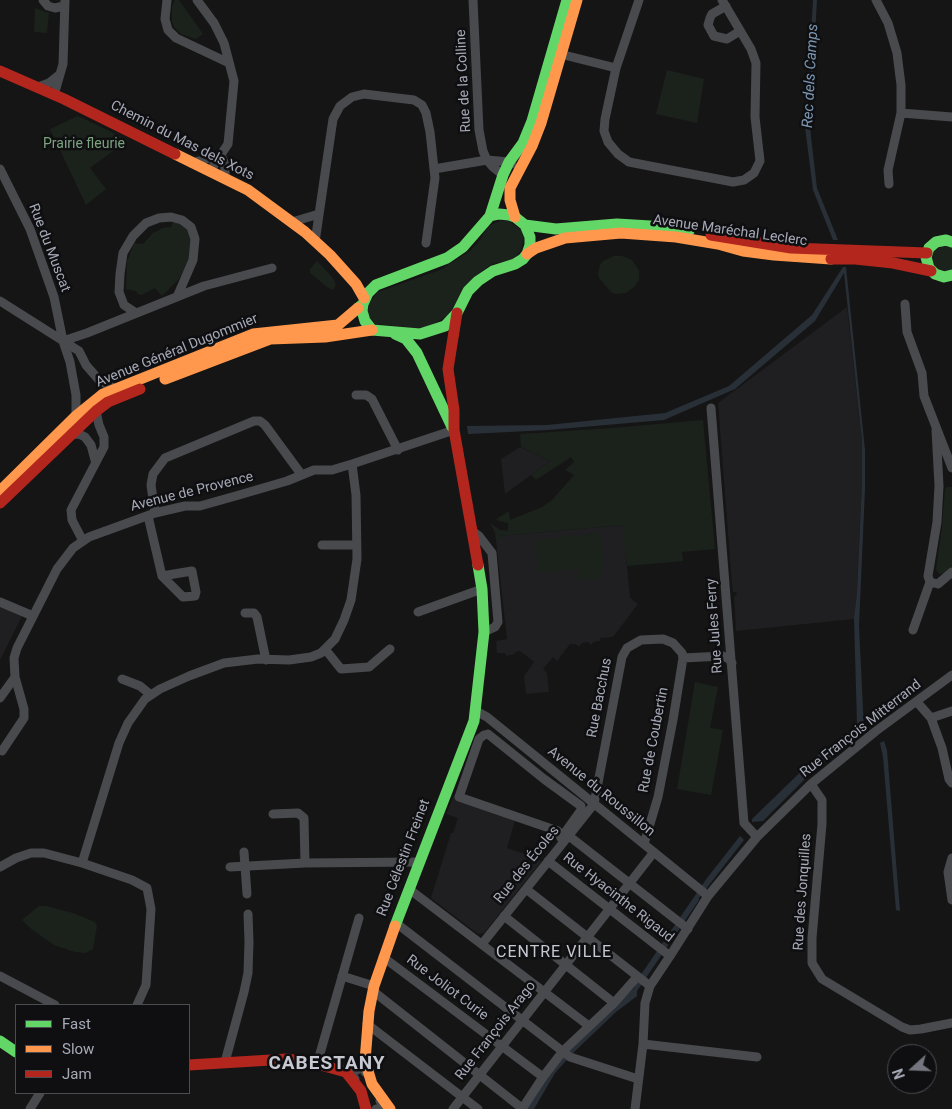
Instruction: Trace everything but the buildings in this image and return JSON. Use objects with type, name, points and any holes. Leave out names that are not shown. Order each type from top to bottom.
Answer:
[{"type":"main road","points":[[527,254],[530,237],[525,225],[516,217],[510,200],[510,188],[532,146],[541,123],[567,0]]},
{"type":"main road","points":[[356,284],[376,285],[447,258],[462,247],[490,216],[503,174],[523,143],[577,0]]},
{"type":"main road","name":"Chemin du Mas dels Xots","points":[[0,70],[248,190],[305,232],[356,284],[364,301],[362,311],[365,321],[372,330]]},
{"type":"main road","points":[[490,216],[499,214],[516,217]]},
{"type":"main road","name":"Avenue Maréchal Leclerc","points":[[525,225],[556,229],[617,224],[667,227],[777,247],[829,254]]},
{"type":"main road","name":"Avenue Maréchal Leclerc","points":[[457,312],[468,292],[478,281],[493,271],[523,259],[536,248],[565,238],[586,235],[621,233],[658,235],[718,244],[743,251],[854,255],[927,253]]},
{"type":"main road","points":[[931,271],[926,261],[929,248],[936,242],[946,240],[952,242]]},
{"type":"main road","name":"Avenue Maréchal Leclerc","points":[[854,255],[931,271],[950,278]]},
{"type":"main road","name":"Avenue Général Dugommier","points":[[0,492],[76,416],[95,400],[115,389],[254,334],[271,330],[307,329],[338,325],[364,301],[376,285]]},
{"type":"main road","name":"Avenue Général Dugommier","points":[[0,503],[69,436],[108,402],[263,341],[286,338],[325,337],[372,330],[420,334],[445,326],[457,312]]},
{"type":"main road","name":"Rue Célestin Freinet","points":[[388,1109],[378,1095],[369,1076],[365,1061],[367,1024],[373,989],[383,956],[418,862],[475,716],[484,632],[482,589],[454,430],[454,410],[448,369],[457,312]]},
{"type":"main road","name":"Rue Célestin Freinet","points":[[393,332],[406,339],[417,353],[454,430]]},
{"type":"main road","points":[[0,1041],[15,1051]]},
{"type":"main road","points":[[190,1065],[287,1059],[317,1064],[346,1072],[359,1068],[365,1061]]},
{"type":"main road","points":[[346,1072],[363,1096],[367,1109]]},
{"type":"street","points":[[43,0],[48,6],[55,8],[64,3],[63,64],[59,75],[59,97]]},
{"type":"street","points":[[167,0],[165,19],[168,30],[176,38],[229,63]]},
{"type":"street","points":[[197,0],[214,23],[224,43],[234,81],[228,144],[210,171]]},
{"type":"street","name":"Rue de la Colline","points":[[473,0],[479,130],[483,151],[487,160]]},
{"type":"street","points":[[639,0],[616,68],[604,131],[608,142],[618,154],[629,162],[733,182],[744,180],[754,173],[760,160],[755,117],[756,63],[751,49],[724,3],[712,14],[708,25],[714,36],[726,39],[740,32]]},
{"type":"street","points":[[876,0],[888,23],[897,53],[901,85],[901,112],[888,170],[889,184]]},
{"type":"street","points":[[557,54],[616,68]]},
{"type":"street","points":[[38,87],[59,75]]},
{"type":"street","points":[[315,242],[314,216],[333,119],[340,106],[352,97],[364,94],[414,100],[422,105],[430,132],[435,178],[426,243]]},
{"type":"street","points":[[901,112],[952,117]]},
{"type":"street","points":[[192,163],[221,155]]},
{"type":"street","points":[[221,155],[225,164],[225,178]]},
{"type":"street","points":[[487,160],[503,174]]},
{"type":"street","points":[[434,169],[487,160],[509,162],[513,169],[513,181]]},
{"type":"street","name":"Rue du Muscat","points":[[0,169],[33,237],[54,296],[63,341],[70,362],[76,396],[76,416]]},
{"type":"street","points":[[292,222],[314,216]]},
{"type":"street","points":[[305,232],[314,216]]},
{"type":"street","points":[[136,313],[124,305],[119,292],[123,254],[133,236],[146,223],[159,218],[171,217],[182,220],[191,228],[195,239],[192,260],[177,297]]},
{"type":"street","points":[[63,341],[204,286],[272,268]]},
{"type":"street","points":[[0,301],[79,351],[86,365],[99,380],[115,389]]},
{"type":"street","points":[[905,304],[907,332],[922,373],[924,396],[952,468]]},
{"type":"street","points":[[356,395],[366,395],[372,399],[398,450]]},
{"type":"street","name":"Rue Jules Ferry","points":[[711,408],[744,822],[757,837]]},
{"type":"street","points":[[82,541],[72,520],[71,510],[95,460],[100,456],[104,447],[104,436],[96,411]]},
{"type":"street","points":[[162,576],[151,515],[151,485],[153,474],[165,458],[254,421],[260,421],[265,425],[301,474]]},
{"type":"street","name":"Avenue de Provence","points":[[2,751],[24,718],[24,709],[15,677],[14,658],[17,648],[56,569],[73,548],[82,541],[151,515],[185,506],[200,506],[287,481],[314,470],[332,470],[398,450],[454,430]]},
{"type":"street","points":[[913,630],[930,582],[928,576],[937,522],[939,486],[936,430]]},
{"type":"street","points":[[69,436],[78,434],[85,437],[91,445],[95,460]]},
{"type":"street","points":[[82,863],[118,743],[128,723],[144,699],[189,676],[224,663],[295,660],[311,657],[325,649],[335,639],[351,600],[357,559],[356,495],[352,464]]},
{"type":"street","points":[[472,531],[479,536],[492,553],[498,622],[495,627],[484,632]]},
{"type":"street","points":[[322,545],[356,545]]},
{"type":"street","points":[[930,582],[938,584],[952,572]]},
{"type":"street","points":[[418,612],[482,589]]},
{"type":"street","points":[[0,602],[34,616]]},
{"type":"street","points":[[245,613],[254,613],[257,617],[266,660]]},
{"type":"street","name":"Rue Bacchus","points":[[594,804],[622,657],[627,648],[641,640],[663,639],[673,643],[682,653],[683,658]]},
{"type":"street","points":[[325,649],[341,669],[369,667],[390,650]]},
{"type":"street","points":[[683,658],[720,656],[727,657],[732,663]]},
{"type":"street","name":"Rue de Coubertin","points":[[644,844],[658,797],[683,658]]},
{"type":"street","name":"Rue François Mitterrand","points":[[650,986],[708,896],[757,837],[811,784],[869,737],[952,675]]},
{"type":"street","points":[[0,698],[15,677]]},
{"type":"street","points":[[122,679],[140,686],[151,695]]},
{"type":"street","points":[[917,702],[931,718],[942,748],[949,779],[952,783]]},
{"type":"street","points":[[931,718],[952,711]]},
{"type":"street","name":"Avenue du Roussillon","points":[[475,716],[487,717],[708,896]]},
{"type":"street","points":[[484,734],[488,734],[582,808],[561,838],[558,831],[459,796],[479,739],[484,734]]},
{"type":"street","name":"Rue des Jonquilles","points":[[811,784],[822,800],[822,824],[812,938],[812,963],[822,978],[902,1028],[915,1029],[952,1023]]},
{"type":"street","name":"Rue des Écoles","points":[[482,944],[594,804]]},
{"type":"street","points":[[273,814],[298,813],[304,818],[305,863]]},
{"type":"street","points":[[569,836],[688,929]]},
{"type":"street","points":[[244,852],[247,894]]},
{"type":"street","name":"Rue François Arago","points":[[453,1109],[654,852]]},
{"type":"street","points":[[0,867],[16,858],[31,853],[44,853],[82,863],[132,880],[148,888],[151,909],[146,985],[138,1004]]},
{"type":"street","points":[[952,858],[948,872],[952,900]]},
{"type":"street","name":"Rue Hyacinthe Rigaud","points":[[548,861],[670,956]]},
{"type":"street","points":[[230,867],[305,863],[418,862]]},
{"type":"street","points":[[409,889],[589,1026]]},
{"type":"street","points":[[526,889],[650,986],[646,1003],[635,1109]]},
{"type":"street","points":[[225,1062],[248,973],[248,914]]},
{"type":"street","points":[[504,916],[614,1003]]},
{"type":"street","points":[[317,1064],[359,918]]},
{"type":"street","points":[[396,923],[570,1057],[638,1079]]},
{"type":"street","name":"Rue Joliot Curie","points":[[383,956],[543,1077]]},
{"type":"street","points":[[0,976],[53,1004]]},
{"type":"street","points":[[342,976],[373,989],[522,1109],[563,1051],[614,1003],[637,977]]},
{"type":"street","points":[[367,1024],[478,1109]]},
{"type":"street","points":[[643,1044],[757,1057]]},
{"type":"street","points":[[367,1109],[362,1091],[351,1073],[364,1066],[370,1085],[384,1107],[376,1109]]},
{"type":"street","points":[[30,1109],[39,1094]]},
{"type":"shaded area","points":[[847,307],[862,441],[862,482],[854,619],[736,631],[734,597],[737,594],[733,592],[732,584],[718,403]]},
{"type":"shaded area","points":[[520,447],[550,461],[505,494],[501,459]]},
{"type":"shaded area","points":[[623,525],[630,598],[638,604],[613,637],[600,638],[600,641],[594,642],[591,645],[588,642],[582,643],[579,647],[576,644],[570,644],[557,661],[553,657],[543,669],[547,673],[549,692],[526,694],[524,676],[534,662],[520,651],[506,656],[505,653],[497,653],[496,641],[507,639],[496,540],[500,540],[499,536]]},
{"type":"shaded area","points":[[0,605],[22,616],[0,660]]},
{"type":"shaded area","points":[[454,795],[496,809],[515,821],[507,848],[539,859],[541,862],[484,933],[478,934],[431,898],[451,833],[453,833],[458,818],[446,814]]},
{"type":"green space","points":[[175,0],[179,0],[203,34],[196,39],[181,34],[174,27],[172,6]]},
{"type":"green space","points":[[35,8],[49,13],[47,33],[34,32]]},
{"type":"green space","points":[[667,70],[704,79],[697,123],[656,114]]},
{"type":"green space","name":"Prairie fleurie","points":[[78,116],[128,140],[90,168],[106,189],[86,205],[50,129]]},
{"type":"green space","points":[[174,219],[187,229],[192,245],[188,264],[178,280],[162,296],[155,288],[142,295],[136,291],[126,289],[127,262],[134,243],[143,244],[153,233],[163,228],[171,227]]},
{"type":"green space","points":[[500,221],[509,221],[521,230],[524,237],[521,250],[514,259],[493,264],[473,278],[447,316],[429,327],[416,328],[375,324],[368,315],[369,303],[378,292],[440,270],[470,251],[480,240],[488,226]]},
{"type":"green space","points":[[943,245],[952,247],[952,269],[945,272],[936,269],[932,261],[932,253]]},
{"type":"green space","points":[[614,256],[622,256],[632,260],[639,270],[639,280],[626,293],[615,294],[611,292],[599,278],[600,265],[603,261]]},
{"type":"green space","points":[[317,261],[333,278],[336,285],[333,290],[310,273],[310,269]]},
{"type":"green space","points":[[703,420],[715,549],[682,552],[683,561],[627,566],[622,525],[500,536],[500,540],[496,540],[495,532],[490,523],[500,530],[508,531],[508,523],[496,519],[509,511],[510,520],[542,507],[552,500],[574,475],[565,470],[574,462],[571,457],[536,480],[531,475],[550,461],[521,447],[520,434]]},
{"type":"green space","points":[[952,487],[952,567],[945,573],[940,574],[936,569],[945,489]]},
{"type":"green space","points":[[601,533],[604,566],[601,567],[602,578],[579,581],[577,569],[538,573],[535,540]]},
{"type":"green space","points":[[695,682],[718,687],[710,728],[723,730],[711,795],[677,789]]},
{"type":"green space","points":[[39,906],[73,913],[95,922],[97,926],[93,949],[85,953],[75,952],[54,945],[30,928],[22,920]]},
{"type":"water","name":"Rec dels Camps","points":[[813,0],[817,0],[810,124],[811,137],[817,188],[838,240],[833,240],[813,190],[805,127]]},
{"type":"water","points":[[843,267],[846,267],[865,450],[859,626],[864,730],[811,773],[763,821],[752,822],[752,819],[817,756],[857,725],[854,617],[857,593],[862,441],[844,273],[815,321],[735,389],[664,420],[548,430],[470,434],[468,434],[467,426],[547,425],[665,413],[729,386],[812,315]]},
{"type":"water","points":[[884,741],[887,750],[900,911],[896,910],[883,757],[880,743]]},
{"type":"water","points":[[740,836],[744,840],[699,898],[637,991],[637,996],[616,1012],[573,1053],[555,1073],[534,1109],[526,1109],[550,1070],[568,1049],[634,988],[642,973],[707,878]]},
{"type":"traffic: fast","points":[[490,216],[503,175],[509,162],[523,143],[532,121],[567,0]]},
{"type":"traffic: fast","points":[[358,308],[376,285],[447,258],[463,247],[490,216],[499,214],[509,215],[525,225],[530,237],[527,254],[515,264],[493,271],[478,281],[468,291],[457,313],[445,326],[420,334],[372,330],[365,321],[362,311],[363,304]]},
{"type":"traffic: fast","points":[[525,225],[556,229],[617,224],[667,227],[689,231]]},
{"type":"traffic: fast","points":[[952,242],[946,240],[936,242],[929,248],[926,257],[929,268],[935,274],[944,277],[952,275]]},
{"type":"traffic: fast","points":[[395,334],[406,339],[417,353],[452,427]]},
{"type":"traffic: fast","points":[[395,926],[474,721],[484,632],[482,589],[478,565]]},
{"type":"traffic: fast","points":[[0,1041],[15,1051]]},
{"type":"traffic: slow","points":[[515,217],[510,200],[510,188],[532,146],[541,123],[577,0]]},
{"type":"traffic: slow","points":[[175,154],[248,190],[305,232],[330,255],[356,284],[364,298]]},
{"type":"traffic: slow","points":[[527,254],[536,248],[565,238],[621,233],[676,237],[718,244],[743,251],[774,255],[831,259]]},
{"type":"traffic: slow","points":[[0,491],[76,416],[103,394],[253,334],[338,325],[358,308]]},
{"type":"traffic: slow","points":[[165,379],[270,339],[325,337],[372,330]]},
{"type":"traffic: slow","points":[[390,1109],[372,1084],[365,1061],[369,1011],[374,986],[395,926]]},
{"type":"traffic: jam","points":[[0,71],[64,99],[175,154]]},
{"type":"traffic: jam","points":[[711,235],[791,248],[927,253]]},
{"type":"traffic: jam","points":[[831,259],[855,259],[893,263],[931,271]]},
{"type":"traffic: jam","points":[[457,313],[448,369],[454,410],[454,430],[478,565]]},
{"type":"traffic: jam","points":[[0,503],[96,411],[108,402],[140,389]]},
{"type":"traffic: jam","points":[[190,1065],[287,1059],[317,1064],[346,1072],[361,1091],[366,1109]]},
{"type":"district","name":"CENTRE VILLE","points":[[554,953]]},
{"type":"district","name":"CABESTANY","points":[[327,1064]]}]
